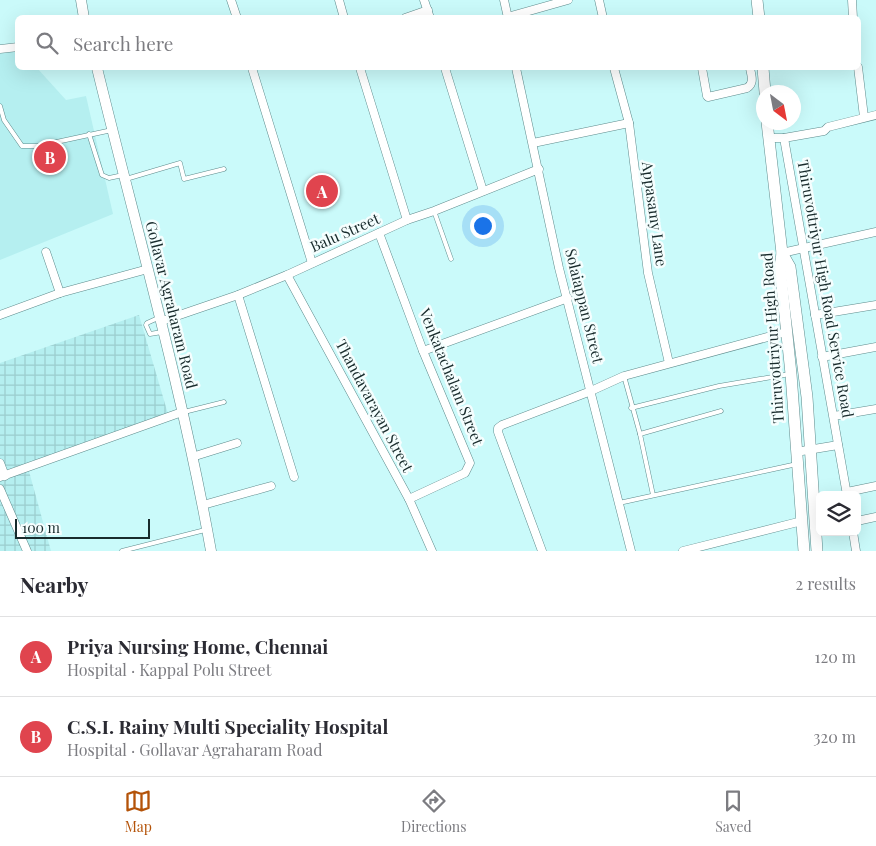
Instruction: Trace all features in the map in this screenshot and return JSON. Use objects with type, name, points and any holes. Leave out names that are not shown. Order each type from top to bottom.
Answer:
[{"type":"main road","points":[[758,0],[759,15]]},
{"type":"main road","points":[[763,70],[765,85]]},
{"type":"main road","name":"Thiruvottriyur High Road","points":[[768,130],[782,253],[780,267],[804,551]]},
{"type":"main road","points":[[782,253],[790,267],[807,397],[817,551]]},
{"type":"street","points":[[81,0],[84,15]]},
{"type":"street","points":[[231,0],[236,15]]},
{"type":"street","points":[[339,0],[343,15]]},
{"type":"street","points":[[424,0],[429,14]]},
{"type":"street","points":[[504,0],[508,15]]},
{"type":"street","points":[[515,15],[568,0]]},
{"type":"street","points":[[599,0],[602,15]]},
{"type":"street","points":[[852,0],[853,15]]},
{"type":"street","points":[[0,49],[15,47]]},
{"type":"street","name":"Gollavar Agraharam Road","points":[[97,70],[123,177],[162,323],[203,505],[211,551]]},
{"type":"street","points":[[253,70],[312,263]]},
{"type":"street","points":[[361,70],[407,220]]},
{"type":"street","points":[[446,70],[483,191]]},
{"type":"street","name":"Solaiappan Street","points":[[516,70],[559,268],[592,391],[631,551]]},
{"type":"street","name":"Appasamy Lane","points":[[615,70],[629,123],[648,273],[669,363]]},
{"type":"street","points":[[702,70],[707,96],[711,97],[751,86],[756,87]]},
{"type":"street","points":[[750,70],[753,82],[751,86]]},
{"type":"street","points":[[858,70],[864,117]]},
{"type":"street","points":[[768,138],[784,138],[824,131],[828,127],[876,115]]},
{"type":"street","points":[[533,143],[629,123]]},
{"type":"street","name":"Thiruvottriyur High Road Service Road","points":[[784,138],[847,491]]},
{"type":"street","name":"Balu Street","points":[[162,323],[287,275],[407,220],[539,169]]},
{"type":"street","points":[[782,253],[876,232]]},
{"type":"street","name":"Venkatachalam Street","points":[[379,233],[423,351],[470,464],[465,473],[409,499]]},
{"type":"street","points":[[46,252],[60,293]]},
{"type":"street","points":[[0,315],[60,293],[148,269]]},
{"type":"street","name":"Thandavarayan Street","points":[[287,275],[409,499],[432,551]]},
{"type":"street","points":[[238,295],[294,477]]},
{"type":"street","points":[[423,351],[568,298]]},
{"type":"street","points":[[815,315],[876,305]]},
{"type":"street","points":[[542,551],[498,428],[592,391],[624,376],[786,332]]},
{"type":"street","points":[[822,357],[876,347]]},
{"type":"street","points":[[834,416],[876,409]]},
{"type":"street","points":[[0,463],[2,477],[182,412]]},
{"type":"street","points":[[192,457],[237,443]]},
{"type":"street","points":[[796,452],[838,445]]},
{"type":"street","points":[[203,505],[271,486]]},
{"type":"street","points":[[855,491],[876,486]]},
{"type":"street","points":[[0,489],[28,551]]},
{"type":"street","points":[[861,520],[876,517]]},
{"type":"street","points":[[683,551],[802,521]]},
{"type":"street","points":[[854,536],[856,551]]},
{"type":"lane","points":[[0,106],[6,123],[22,146],[38,146],[112,130]]},
{"type":"lane","points":[[0,125],[6,123]]},
{"type":"lane","points":[[89,134],[102,175],[109,178],[123,177],[180,163],[184,179],[224,169]]},
{"type":"lane","points":[[434,211],[451,259]]},
{"type":"lane","points":[[631,408],[719,386],[790,374]]},
{"type":"lane","points":[[624,376],[631,408],[640,434],[653,495]]},
{"type":"lane","points":[[182,412],[224,402]]},
{"type":"lane","points":[[640,434],[721,411]]},
{"type":"lane","points":[[619,503],[797,464]]},
{"type":"lane","points":[[122,551],[207,530]]},
{"type":"shaded area","points":[[15,52],[15,70],[39,70],[66,100],[86,96],[113,214],[0,260],[0,54]]},
{"type":"shaded area","points":[[139,315],[168,414],[27,464],[51,551],[0,551],[0,363]]},
{"type":"place","name":"C.S.I. Rainy Multi Speciality Hospital","points":[[50,157]]},
{"type":"place","name":"Priya Nursing Home, Chennai","points":[[322,191]]}]
